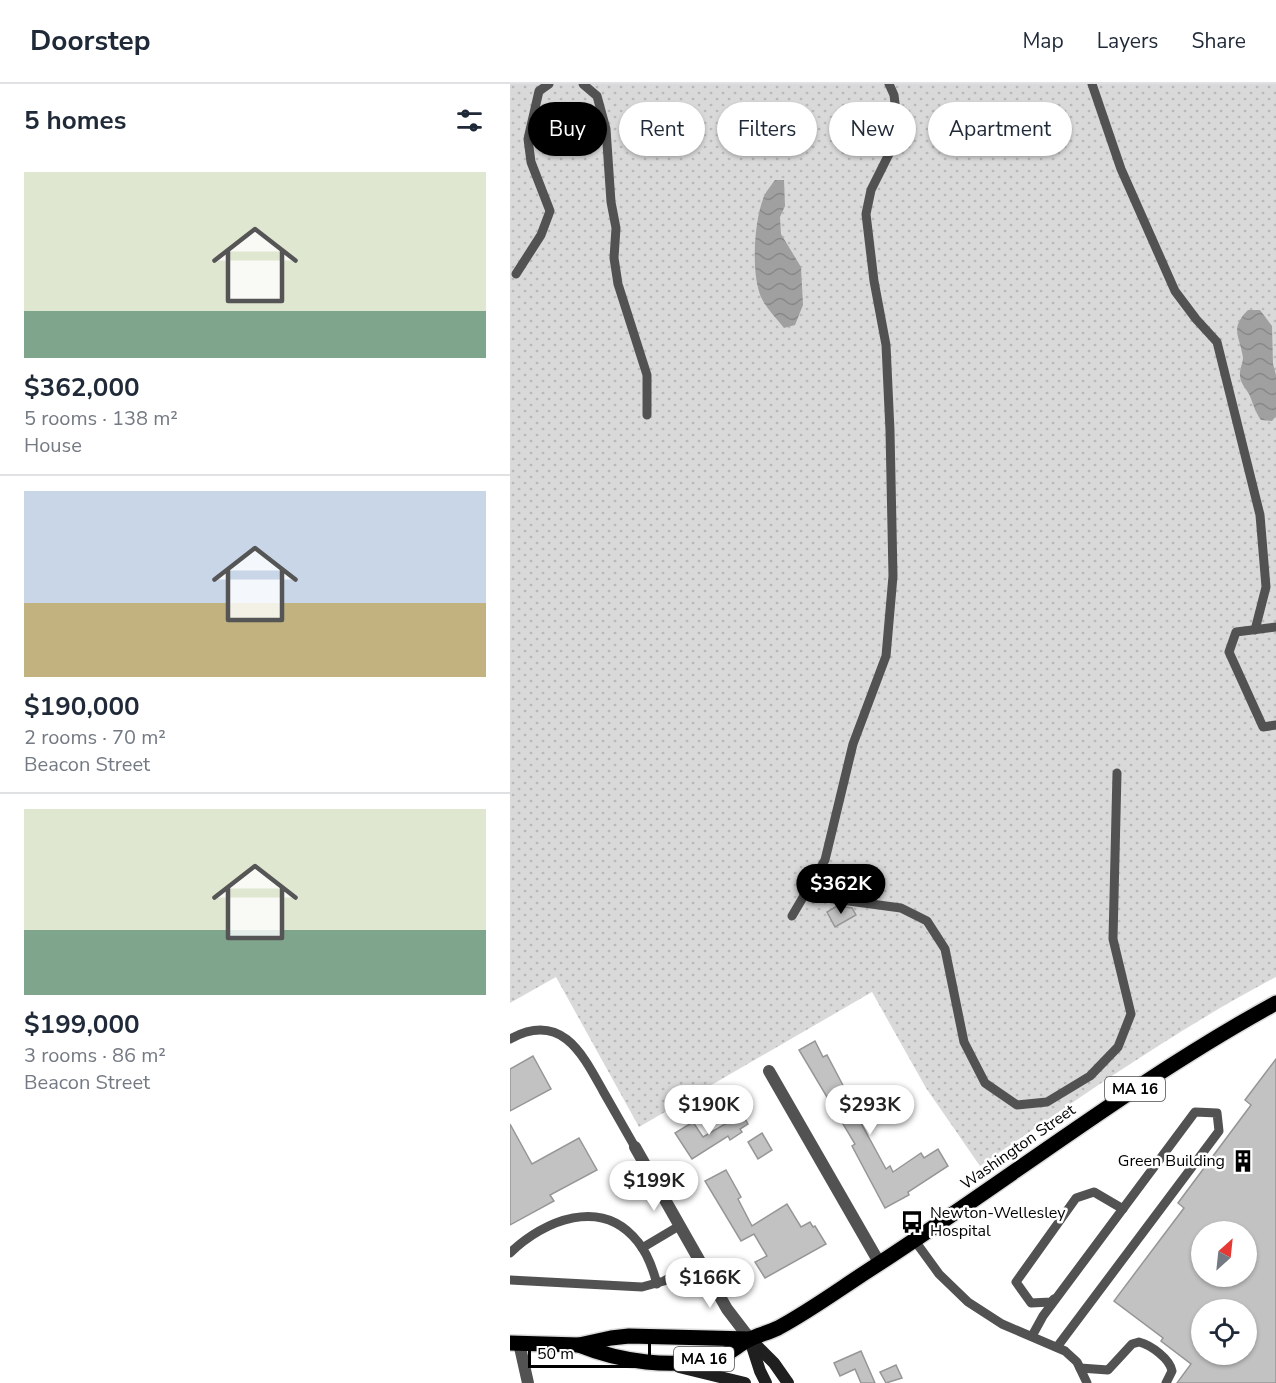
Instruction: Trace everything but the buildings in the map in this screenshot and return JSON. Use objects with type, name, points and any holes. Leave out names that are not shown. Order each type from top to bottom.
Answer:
[{"type":"main road","name":"Washington Street","points":[[579,1345],[618,1359],[654,1362],[690,1361],[722,1356],[750,1339],[779,1328],[880,1264],[1111,1104],[1212,1039],[1276,1003]]},
{"type":"main road","name":"Washington Street","points":[[515,1343],[579,1345],[620,1337],[705,1336],[750,1339]]},
{"type":"main road","points":[[750,1339],[766,1383]]},
{"type":"main road","points":[[750,1339],[774,1363],[788,1383]]},
{"type":"main road","points":[[654,1362],[745,1383]]},
{"type":"street","points":[[769,1071],[880,1264]]},
{"type":"street","points":[[635,1147],[727,1309],[750,1339]]},
{"type":"street","points":[[515,1343],[528,1383]]},
{"type":"lane","points":[[516,274],[541,235],[550,211],[531,162],[528,139],[539,91],[549,84]]},
{"type":"lane","points":[[583,84],[597,96],[606,129],[611,202],[616,228],[614,258],[618,284],[647,375],[647,415]]},
{"type":"lane","points":[[792,916],[825,860],[853,744],[886,656],[893,576],[890,431],[886,345],[874,281],[867,214],[871,190],[890,152],[898,128],[894,95],[889,84]]},
{"type":"lane","points":[[1092,84],[1121,169],[1175,291],[1217,342],[1260,514],[1266,587],[1255,630]]},
{"type":"lane","points":[[1276,627],[1236,633],[1229,652],[1263,727],[1276,725]]},
{"type":"lane","points":[[804,894],[901,908],[927,921],[945,949],[964,1042],[985,1083],[1017,1106],[1047,1102],[1090,1076],[1118,1047],[1131,1014],[1113,939],[1117,774]]},
{"type":"lane","points":[[510,1039],[524,1032],[538,1030],[553,1032],[571,1042],[584,1056],[635,1147]]},
{"type":"lane","points":[[1032,1336],[1056,1298],[1195,1112],[1217,1113],[1219,1131],[1057,1347]]},
{"type":"lane","points":[[1056,1298],[1051,1302],[1031,1303],[1016,1282],[1076,1198],[1094,1192],[1123,1209]]},
{"type":"lane","points":[[510,1253],[534,1233],[561,1220],[579,1216],[597,1217],[615,1223],[631,1234],[642,1248],[657,1284]]},
{"type":"lane","points":[[642,1248],[679,1226]]},
{"type":"lane","points":[[915,1241],[939,1274],[968,1302],[1002,1323],[1057,1347],[1071,1356],[1087,1383]]},
{"type":"lane","points":[[510,1280],[634,1287],[657,1284],[700,1261]]},
{"type":"lane","points":[[1080,1368],[1108,1370],[1132,1344],[1139,1342],[1146,1344],[1170,1364],[1172,1371],[1166,1383]]},
{"type":"shaded area","points":[[510,84],[1276,84],[1276,977],[1199,1020],[980,1166],[926,1088],[872,992],[639,1127],[556,977],[510,1003]]},
{"type":"water","points":[[775,180],[784,180],[785,206],[780,217],[781,234],[801,267],[803,305],[795,325],[784,328],[761,297],[755,262],[757,221],[765,194]]},
{"type":"water","points":[[1248,310],[1260,310],[1272,326],[1273,364],[1276,375],[1276,416],[1272,421],[1261,420],[1240,379],[1243,358],[1237,328]]},
{"type":"place","name":"Green Building","points":[[1243,1161]]},
{"type":"place","name":"Newton-Wellesley Hospital","points":[[912,1222]]}]
